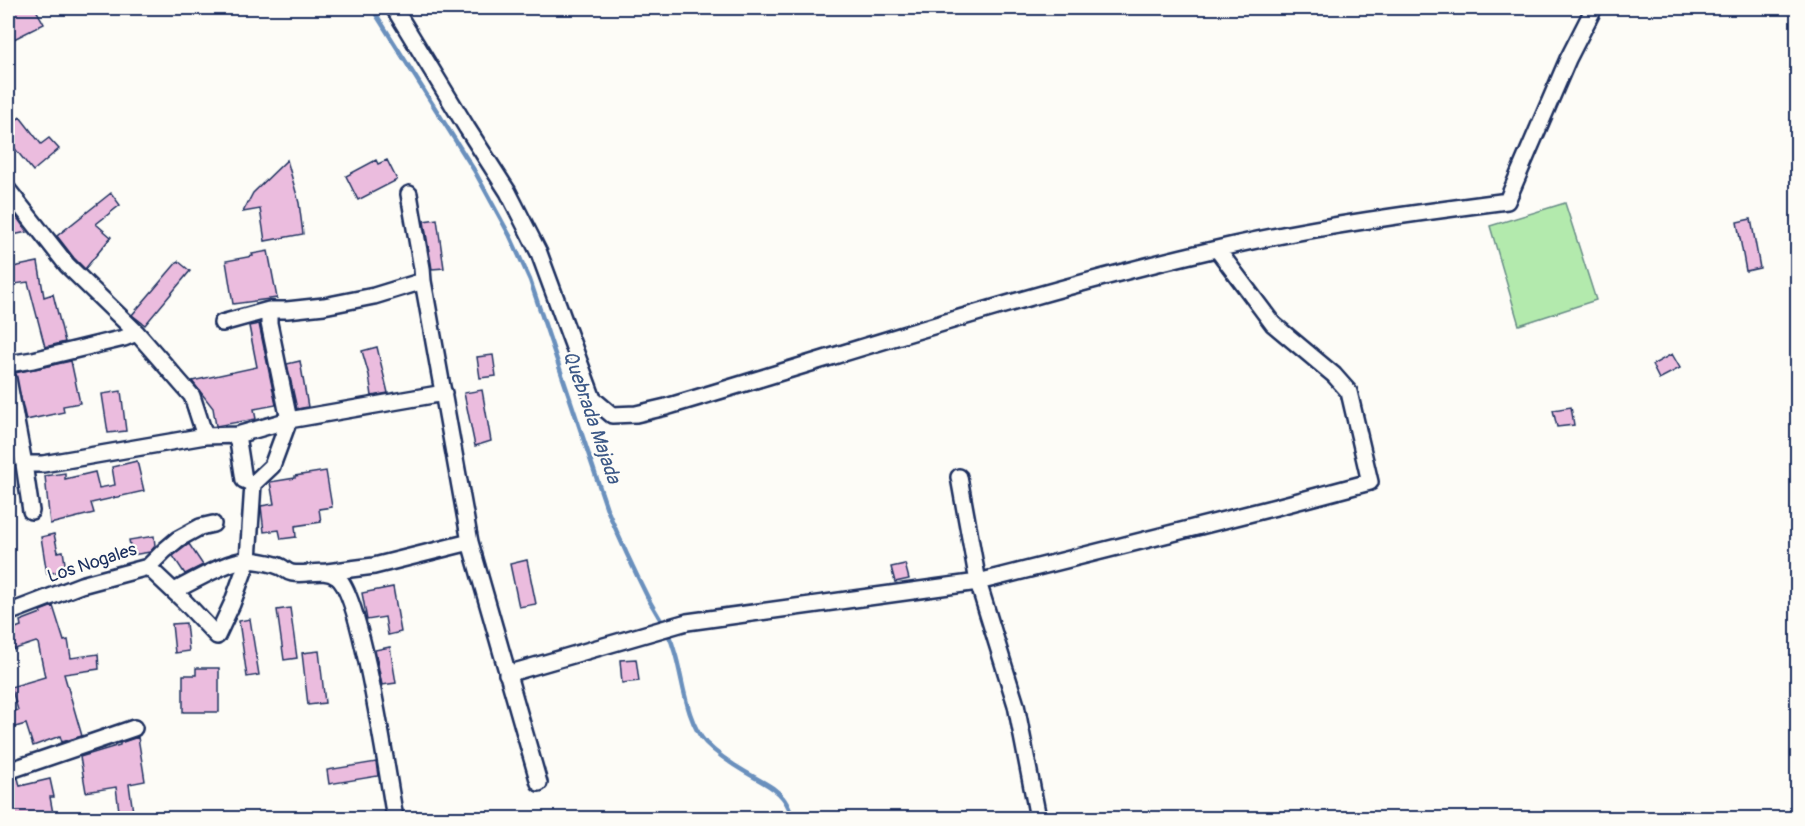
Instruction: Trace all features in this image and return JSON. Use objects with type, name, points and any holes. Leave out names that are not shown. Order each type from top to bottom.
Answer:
[{"type":"street","points":[[394,8],[508,192],[538,254],[593,399],[612,415],[636,414],[666,407],[1073,285],[1217,249],[1361,220],[1508,201],[1568,59],[1594,8]]},
{"type":"street","points":[[8,190],[67,265],[137,333],[192,396],[205,436]]},
{"type":"street","points":[[409,194],[470,542],[539,783]]},
{"type":"street","points":[[507,674],[698,620],[978,582],[1370,482],[1350,392],[1334,375],[1273,324],[1217,249]]},
{"type":"street","points":[[222,323],[269,310],[318,308],[374,296],[423,281]]},
{"type":"street","points":[[148,567],[217,636],[232,604],[248,560],[254,484],[272,466],[289,420],[269,323],[269,310]]},
{"type":"street","points":[[8,364],[33,360],[137,333]]},
{"type":"street","points":[[8,379],[31,511]]},
{"type":"street","points":[[24,464],[43,464],[205,436],[237,435],[289,420],[444,393]]},
{"type":"street","points":[[237,435],[244,480],[254,484]]},
{"type":"street","points":[[959,477],[978,582],[1016,705],[1038,819]]},
{"type":"street","name":"Los Nogales","points":[[8,613],[81,585],[148,567],[178,539],[200,527],[213,524]]},
{"type":"street","points":[[174,591],[218,568],[248,560],[281,567],[291,573],[324,572],[374,566],[470,542]]},
{"type":"street","points":[[324,572],[335,575],[343,582],[357,619],[365,651],[395,819]]},
{"type":"street","points":[[8,771],[134,728]]},
{"type":"green space","points":[[1565,203],[1596,300],[1519,325],[1490,226]]},
{"type":"building","points":[[8,8],[35,8],[44,24],[8,42]]},
{"type":"building","points":[[20,117],[41,144],[49,138],[59,149],[33,171],[8,140],[8,127]]},
{"type":"building","points":[[287,160],[299,203],[303,234],[265,241],[260,209],[243,212],[253,193]]},
{"type":"building","points":[[376,160],[378,164],[387,160],[397,180],[358,200],[346,176]]},
{"type":"building","points":[[111,193],[120,205],[96,224],[111,237],[85,269],[57,236]]},
{"type":"building","points":[[16,216],[27,232],[8,236],[8,218]]},
{"type":"building","points":[[437,219],[444,268],[432,269],[424,221]]},
{"type":"building","points":[[1751,219],[1760,268],[1746,271],[1737,222]]},
{"type":"building","points":[[268,251],[277,298],[233,304],[226,261]]},
{"type":"building","points":[[178,261],[190,271],[145,325],[132,315]]},
{"type":"building","points":[[38,262],[44,297],[53,294],[65,342],[45,347],[28,282],[8,285],[8,268]]},
{"type":"building","points":[[259,324],[276,405],[254,409],[256,419],[216,426],[213,408],[192,381],[257,367],[249,326]]},
{"type":"building","points":[[377,347],[388,393],[372,396],[362,351]]},
{"type":"building","points":[[1672,354],[1680,368],[1659,379],[1652,365]]},
{"type":"building","points":[[493,355],[496,376],[480,378],[477,357]]},
{"type":"building","points":[[71,361],[80,403],[63,406],[64,412],[26,420],[15,373]]},
{"type":"building","points":[[300,361],[308,407],[297,409],[287,364]]},
{"type":"building","points":[[482,390],[491,441],[475,446],[464,393]]},
{"type":"building","points":[[121,391],[126,431],[108,433],[102,394]]},
{"type":"building","points":[[1571,407],[1574,425],[1557,427],[1553,410]]},
{"type":"building","points":[[137,461],[144,491],[91,503],[94,513],[50,524],[45,476],[65,473],[65,479],[95,472],[99,488],[115,485],[112,467]]},
{"type":"building","points":[[326,471],[332,507],[319,509],[321,522],[295,526],[296,537],[281,539],[279,530],[264,532],[261,506],[274,504],[270,482]]},
{"type":"building","points":[[54,534],[58,552],[63,551],[66,570],[47,574],[41,537]]},
{"type":"building","points":[[154,536],[155,546],[150,552],[132,555],[129,540]]},
{"type":"building","points":[[189,544],[203,565],[185,574],[173,556]]},
{"type":"building","points":[[527,560],[536,604],[519,607],[510,564]]},
{"type":"building","points":[[905,564],[909,579],[895,582],[891,567]]},
{"type":"building","points":[[393,587],[401,632],[388,635],[385,617],[367,620],[362,593]]},
{"type":"building","points":[[53,606],[64,641],[68,640],[71,658],[98,654],[99,669],[64,674],[82,736],[62,742],[60,736],[33,746],[26,724],[8,729],[8,713],[18,710],[11,687],[45,677],[38,643],[12,650],[8,631],[21,626],[20,621]]},
{"type":"building","points":[[290,608],[297,658],[284,660],[277,610]]},
{"type":"building","points":[[250,619],[259,675],[247,677],[239,621]]},
{"type":"building","points":[[186,623],[189,651],[175,653],[172,624]]},
{"type":"building","points":[[390,647],[396,683],[382,685],[375,650]]},
{"type":"building","points":[[319,651],[325,703],[308,705],[302,653]]},
{"type":"building","points":[[636,659],[639,681],[622,683],[620,660]]},
{"type":"building","points":[[196,668],[219,668],[219,712],[183,712],[183,675],[196,675]]},
{"type":"building","points":[[138,737],[145,781],[129,784],[134,819],[120,819],[116,787],[86,792],[80,757]]},
{"type":"building","points":[[376,762],[378,776],[329,784],[327,770]]},
{"type":"building","points":[[18,778],[20,786],[50,779],[54,797],[50,797],[54,819],[8,819],[8,781]]},
{"type":"waterway","name":"Quebrada Majada","points":[[372,8],[474,170],[510,236],[530,280],[607,509],[643,589],[673,646],[686,700],[699,734],[723,757],[777,791],[793,818]]}]
